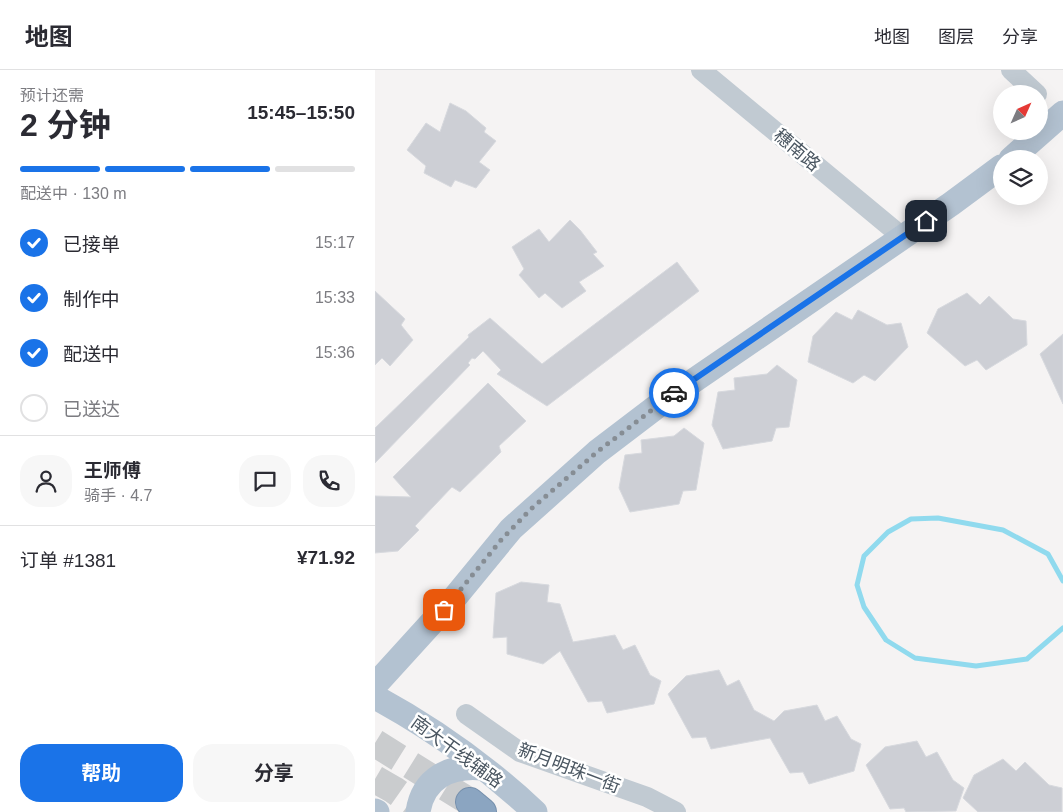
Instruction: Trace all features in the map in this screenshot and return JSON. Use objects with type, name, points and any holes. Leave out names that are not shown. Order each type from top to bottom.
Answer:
[{"type":"main road","points":[[1020,150],[1060,112]]},
{"type":"main road","points":[[375,685],[456,596],[511,529],[597,452],[664,401],[951,204],[993,173]]},
{"type":"main road","name":"南大干线辅路","points":[[375,697],[408,716],[482,768],[535,812]]},
{"type":"main road","points":[[418,812],[422,796],[437,777],[459,768],[482,768]]},
{"type":"street","name":"穗南路","points":[[701,70],[894,230]]},
{"type":"street","points":[[1011,70],[1028,85]]},
{"type":"street","points":[[1048,102],[1060,112]]},
{"type":"street","name":"新月明珠一街","points":[[466,714],[520,752],[647,797],[676,812]]},
{"type":"building","points":[[450,103],[466,111],[486,128],[484,132],[496,141],[479,162],[490,170],[476,188],[455,180],[451,187],[424,173],[426,166],[407,150],[426,123],[440,132]]},
{"type":"building","points":[[570,220],[597,252],[593,254],[604,266],[579,282],[586,291],[562,308],[545,293],[539,298],[519,275],[524,269],[512,247],[539,229],[549,242]]},
{"type":"building","points":[[677,262],[699,291],[547,406],[497,374],[501,370],[483,351],[475,359],[472,358],[468,363],[470,365],[375,463],[375,428],[469,337],[468,335],[490,318],[542,364]]},
{"type":"building","points":[[375,291],[405,319],[401,325],[413,340],[390,366],[382,358],[375,365]]},
{"type":"building","points":[[967,293],[980,305],[989,296],[1013,319],[1026,321],[1027,345],[986,370],[977,360],[965,366],[927,333],[938,309]]},
{"type":"building","points":[[858,310],[887,325],[901,323],[908,347],[875,381],[864,375],[853,383],[808,362],[813,336],[836,312],[852,320]]},
{"type":"building","points":[[1063,334],[1063,404],[1040,354]]},
{"type":"building","points":[[777,365],[797,380],[789,427],[776,428],[772,441],[723,449],[712,425],[718,392],[735,390],[734,378],[767,374]]},
{"type":"building","points":[[488,383],[526,421],[499,446],[501,452],[460,492],[452,487],[415,526],[419,530],[398,551],[375,553],[375,496],[411,497],[393,477]]},
{"type":"building","points":[[684,428],[704,443],[696,490],[683,491],[679,504],[630,512],[619,488],[625,455],[642,453],[641,440],[674,436]]},
{"type":"building","points":[[521,582],[549,585],[547,602],[560,604],[573,642],[615,635],[623,650],[635,645],[650,675],[661,681],[654,704],[607,713],[602,701],[588,702],[560,651],[543,664],[507,654],[507,637],[493,638],[496,593]]},
{"type":"building","points":[[719,670],[727,686],[739,680],[754,710],[774,721],[784,711],[817,705],[825,721],[837,716],[851,739],[861,744],[854,771],[809,784],[803,772],[790,773],[770,738],[711,749],[706,737],[692,738],[668,694],[686,676]]},
{"type":"building","points":[[917,741],[926,757],[937,752],[953,780],[964,788],[956,811],[906,812],[904,808],[890,809],[866,765],[885,747]]},
{"type":"building","points":[[1003,759],[1016,771],[1025,762],[1049,785],[1062,788],[1062,812],[978,812],[963,798],[974,775]]},
{"type":"waterway","points":[[1063,581],[1048,554],[1003,530],[938,518],[911,519],[888,532],[864,556],[857,585],[864,607],[886,640],[915,658],[976,666],[1027,659],[1063,628]]},
{"type":"tunnel","points":[[375,743],[470,802]]},
{"type":"tunnel","points":[[375,779],[425,812]]},
{"type":"way so far","points":[[444,610],[501,540],[531,509],[597,452],[674,393]]},
{"type":"route","points":[[674,393],[926,221]]}]
